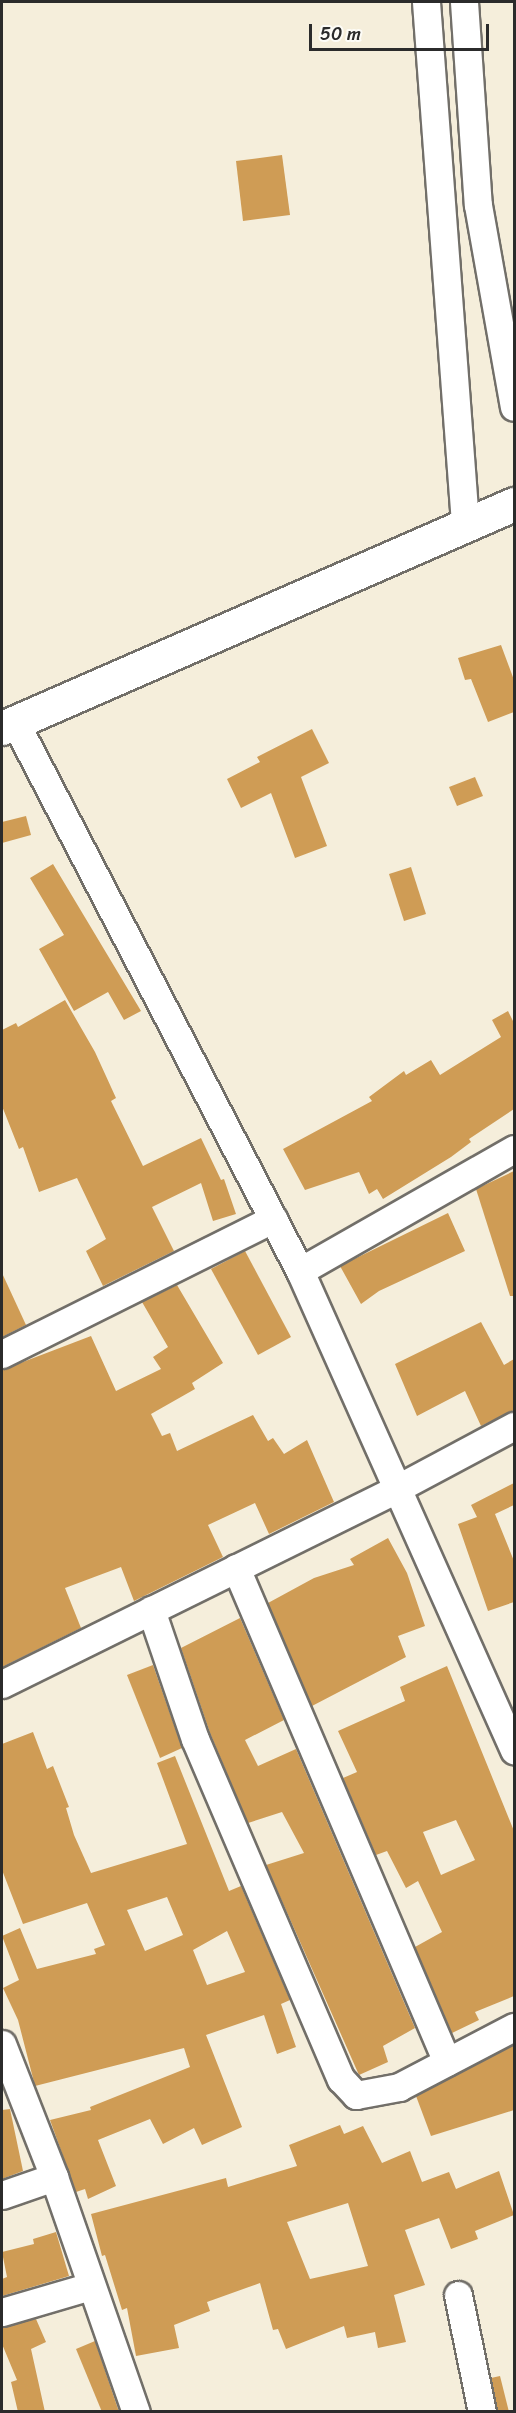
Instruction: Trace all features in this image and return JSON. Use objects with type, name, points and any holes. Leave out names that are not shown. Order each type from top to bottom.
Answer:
[{"type":"main road","points":[[8,725],[465,523],[514,504]]},
{"type":"street","points":[[426,2],[465,523]]},
{"type":"street","points":[[464,2],[478,206],[514,407]]},
{"type":"street","points":[[8,725],[300,1271],[514,1750]]},
{"type":"street","points":[[300,1271],[514,1149]]},
{"type":"street","points":[[2,1354],[273,1219]]},
{"type":"street","points":[[2,1684],[396,1489],[514,1426]]},
{"type":"street","points":[[236,1568],[447,2062]]},
{"type":"street","points":[[151,1610],[195,1739],[341,2079],[356,2095],[399,2087],[514,2026]]},
{"type":"street","points":[[2,2044],[54,2176],[136,2412]]},
{"type":"street","points":[[2,2194],[54,2176]]},
{"type":"street","points":[[2,2312],[91,2286]]},
{"type":"street","points":[[458,2295],[482,2412]]},
{"type":"building","points":[[282,155],[290,215],[243,221],[236,161]]},
{"type":"building","points":[[501,645],[514,680],[514,712],[488,722],[471,679],[465,680],[458,658]]},
{"type":"building","points":[[312,729],[329,763],[301,777],[327,846],[295,858],[271,793],[241,808],[227,779],[260,762],[257,757]]},
{"type":"building","points":[[475,777],[483,796],[457,806],[449,787]]},
{"type":"building","points":[[26,816],[31,835],[2,843],[2,822]]},
{"type":"building","points":[[53,864],[141,1011],[124,1020],[108,992],[74,1011],[39,949],[64,935],[30,878]]},
{"type":"building","points":[[411,867],[426,914],[404,921],[389,874]]},
{"type":"building","points":[[65,1000],[95,1052],[116,1098],[111,1101],[143,1166],[201,1138],[221,1180],[224,1179],[236,1214],[213,1221],[201,1183],[152,1207],[174,1251],[103,1286],[86,1251],[106,1239],[77,1178],[39,1192],[23,1147],[19,1149],[2,1106],[2,1030],[16,1023],[18,1027]]},
{"type":"building","points":[[508,1011],[514,1023],[514,1109],[469,1139],[471,1142],[451,1157],[383,1199],[377,1189],[369,1194],[359,1172],[305,1190],[283,1149],[372,1101],[369,1097],[404,1071],[406,1075],[431,1060],[440,1075],[501,1037],[492,1020]]},
{"type":"building","points":[[514,1171],[514,1296],[510,1296],[476,1189]]},
{"type":"building","points":[[448,1213],[465,1251],[379,1291],[361,1304],[340,1266]]},
{"type":"building","points":[[245,1251],[291,1337],[258,1355],[211,1269]]},
{"type":"building","points":[[2,1273],[26,1325],[2,1337]]},
{"type":"building","points":[[177,1285],[223,1363],[192,1383],[195,1389],[151,1414],[162,1436],[170,1433],[177,1451],[253,1415],[268,1441],[273,1438],[284,1454],[307,1440],[334,1502],[269,1534],[255,1503],[208,1525],[223,1557],[134,1601],[121,1567],[65,1588],[81,1628],[2,1667],[2,1370],[91,1336],[116,1391],[161,1369],[153,1357],[168,1347],[142,1302]]},
{"type":"building","points":[[481,1322],[504,1365],[514,1359],[514,1410],[481,1426],[465,1391],[417,1416],[395,1364]]},
{"type":"building","points":[[514,1483],[514,1505],[495,1514],[514,1561],[514,1602],[488,1611],[458,1524],[477,1517],[471,1505]]},
{"type":"building","points":[[388,1538],[407,1573],[425,1626],[398,1636],[406,1657],[312,1706],[268,1603],[314,1578],[354,1565],[350,1559]]},
{"type":"building","points":[[240,1618],[284,1720],[245,1740],[258,1766],[296,1749],[415,2028],[383,2046],[388,2062],[359,2075],[266,1865],[304,1853],[282,1812],[248,1823],[210,1733],[181,1648]]},
{"type":"building","points":[[153,1665],[182,1748],[160,1758],[127,1675]]},
{"type":"building","points":[[447,1666],[514,1831],[514,1996],[475,2012],[479,2020],[452,2033],[415,1947],[442,1932],[418,1881],[406,1888],[387,1851],[376,1855],[343,1778],[357,1772],[338,1731],[405,1701],[400,1687]],"holes":[[[456,1820],[475,1860],[441,1875],[423,1832]]]},
{"type":"building","points":[[33,1732],[47,1769],[53,1766],[69,1807],[66,1808],[74,1835],[91,1873],[187,1844],[157,1763],[175,1756],[229,1891],[241,1886],[290,2000],[281,2004],[296,2047],[277,2054],[264,2015],[206,2035],[242,2127],[202,2145],[194,2128],[163,2144],[150,2119],[98,2140],[116,2186],[88,2199],[85,2189],[76,2192],[50,2120],[91,2110],[90,2107],[190,2067],[184,2048],[35,2086],[18,2020],[3,1988],[19,1980],[2,1936],[20,1928],[37,1969],[96,1954],[94,1949],[105,1945],[87,1903],[23,1924],[2,1870],[2,1744]],"holes":[[[167,1897],[183,1935],[145,1951],[127,1910]],[[227,1931],[245,1972],[207,1985],[193,1950]]]},
{"type":"building","points":[[514,2045],[514,2110],[431,2136],[416,2096]]},
{"type":"building","points":[[10,2109],[23,2171],[2,2179],[2,2110]]},
{"type":"building","points":[[340,2125],[344,2134],[363,2126],[382,2163],[410,2151],[422,2182],[449,2172],[456,2189],[499,2171],[514,2215],[475,2231],[478,2239],[451,2249],[439,2218],[405,2230],[425,2285],[394,2295],[406,2342],[378,2348],[375,2332],[347,2338],[344,2326],[286,2349],[278,2329],[273,2330],[260,2283],[207,2302],[210,2311],[174,2325],[179,2348],[136,2356],[127,2308],[122,2310],[105,2255],[102,2256],[91,2214],[226,2178],[228,2187],[297,2166],[289,2145]],"holes":[[[348,2203],[368,2266],[310,2279],[287,2222]]]},
{"type":"building","points":[[56,2232],[69,2276],[2,2296],[2,2279],[7,2277],[2,2252],[34,2244],[33,2239]]},
{"type":"building","points":[[36,2319],[46,2342],[31,2349],[45,2412],[18,2412],[11,2382],[17,2380],[2,2344],[2,2327]]},
{"type":"building","points":[[95,2341],[119,2412],[102,2412],[76,2349]]},
{"type":"building","points":[[500,2376],[509,2412],[497,2412],[491,2378]]}]
